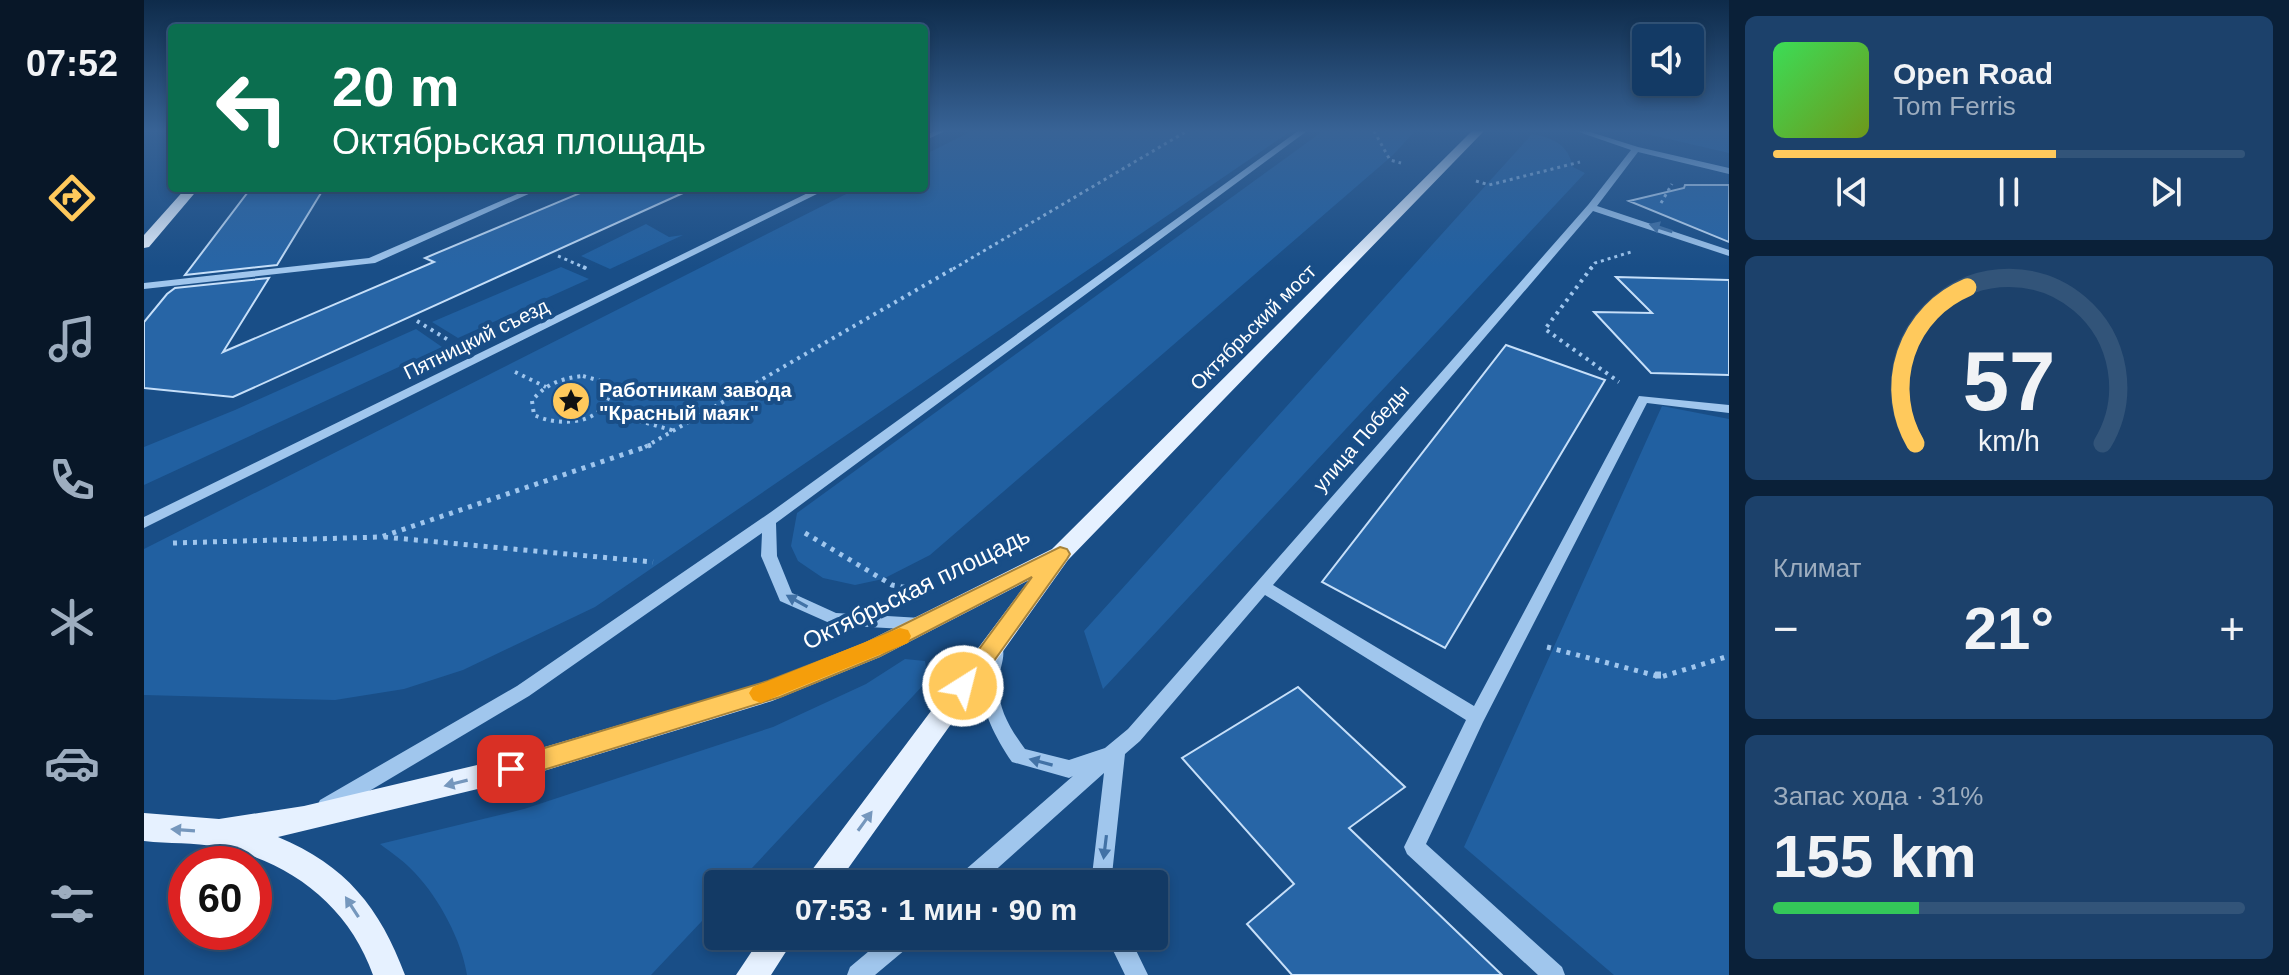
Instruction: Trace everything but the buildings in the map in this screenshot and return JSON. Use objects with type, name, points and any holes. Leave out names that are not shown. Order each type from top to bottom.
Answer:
[{"type":"main road","name":"Октябрьский мост","points":[[1060,554],[1432,176]]},
{"type":"main road","points":[[144,244],[190,192]]},
{"type":"main road","name":"Октябрьская площадь","points":[[219,833],[304,819],[511,769],[772,690],[872,650],[1060,554]]},
{"type":"main road","name":"Октябрьская площадь","points":[[829,870],[1060,554]]},
{"type":"main road","name":"Октябрьская площадь","points":[[145,828],[219,833],[287,853],[343,893],[383,954],[389,975]]},
{"type":"main road","points":[[752,975],[771,950]]},
{"type":"street","points":[[304,819],[523,691],[769,521],[1241,176]]},
{"type":"street","name":"улица Победы","points":[[980,870],[1116,754],[1264,587],[1615,176]]},
{"type":"street","points":[[144,286],[371,261],[529,192]]},
{"type":"street","name":"Пятницкий съезд","points":[[144,523],[817,192]]},
{"type":"street","points":[[1591,207],[1729,253]]},
{"type":"street","points":[[1554,975],[1414,847],[1477,717],[1643,399],[1729,409]]},
{"type":"street","points":[[769,521],[769,556],[786,597],[834,619],[926,624]]},
{"type":"street","points":[[1264,587],[1477,717]]},
{"type":"street","points":[[1000,637],[988,679],[993,718],[1019,756],[1069,769],[1116,754],[1103,870]]},
{"type":"street","points":[[858,975],[887,950]]},
{"type":"street","points":[[1124,950],[1137,975]]},
{"type":"path","points":[[381,537],[657,443],[1109,176]]},
{"type":"path","points":[[1476,181],[1489,185],[1523,176]]},
{"type":"path","points":[[1643,399],[1545,329],[1595,263],[1642,248],[1656,227],[1661,202],[1677,176]]},
{"type":"path","points":[[558,256],[595,271]]},
{"type":"path","points":[[417,321],[458,346]]},
{"type":"path","points":[[511,370],[546,387]]},
{"type":"path","points":[[583,376],[604,382],[611,395],[600,410],[589,417],[563,423],[541,420],[531,408],[532,401],[546,387],[557,381],[583,376]]},
{"type":"path","points":[[600,410],[676,431]]},
{"type":"path","points":[[170,543],[196,545],[381,537],[655,562]]},
{"type":"path","points":[[1519,640],[1661,677],[1729,656]]},
{"type":"shaded area","points":[[928,176],[1224,176],[595,607],[463,670],[404,689],[335,700],[144,695],[144,549],[850,192],[928,192]]},
{"type":"shaded area","points":[[1260,176],[1368,176],[930,555],[883,579],[855,585],[823,578],[798,561],[791,546],[797,513]]},
{"type":"shaded area","points":[[1494,176],[1582,176],[1103,689],[1084,631]]},
{"type":"shaded area","points":[[646,224],[669,237],[683,235],[610,269],[581,256]]},
{"type":"shaded area","points":[[561,267],[589,279],[458,338],[432,322]]},
{"type":"shaded area","points":[[416,329],[442,347],[144,485],[144,447]]},
{"type":"shaded area","points":[[1662,406],[1729,419],[1729,975],[1614,975],[1464,847]]},
{"type":"shaded area","points":[[905,659],[925,661],[928,680],[750,870],[704,870],[704,919],[651,975],[467,975],[455,934],[433,895],[411,869],[380,844],[524,809],[773,727],[866,684]]},
{"type":"slow traffic","points":[[761,693],[900,636]]},
{"type":"place","name":"Работникам завода \"Красный маяк\"","points":[[571,401]]},
{"type":"route","points":[[511,769],[772,690],[872,650],[1060,554],[963,686]]}]
